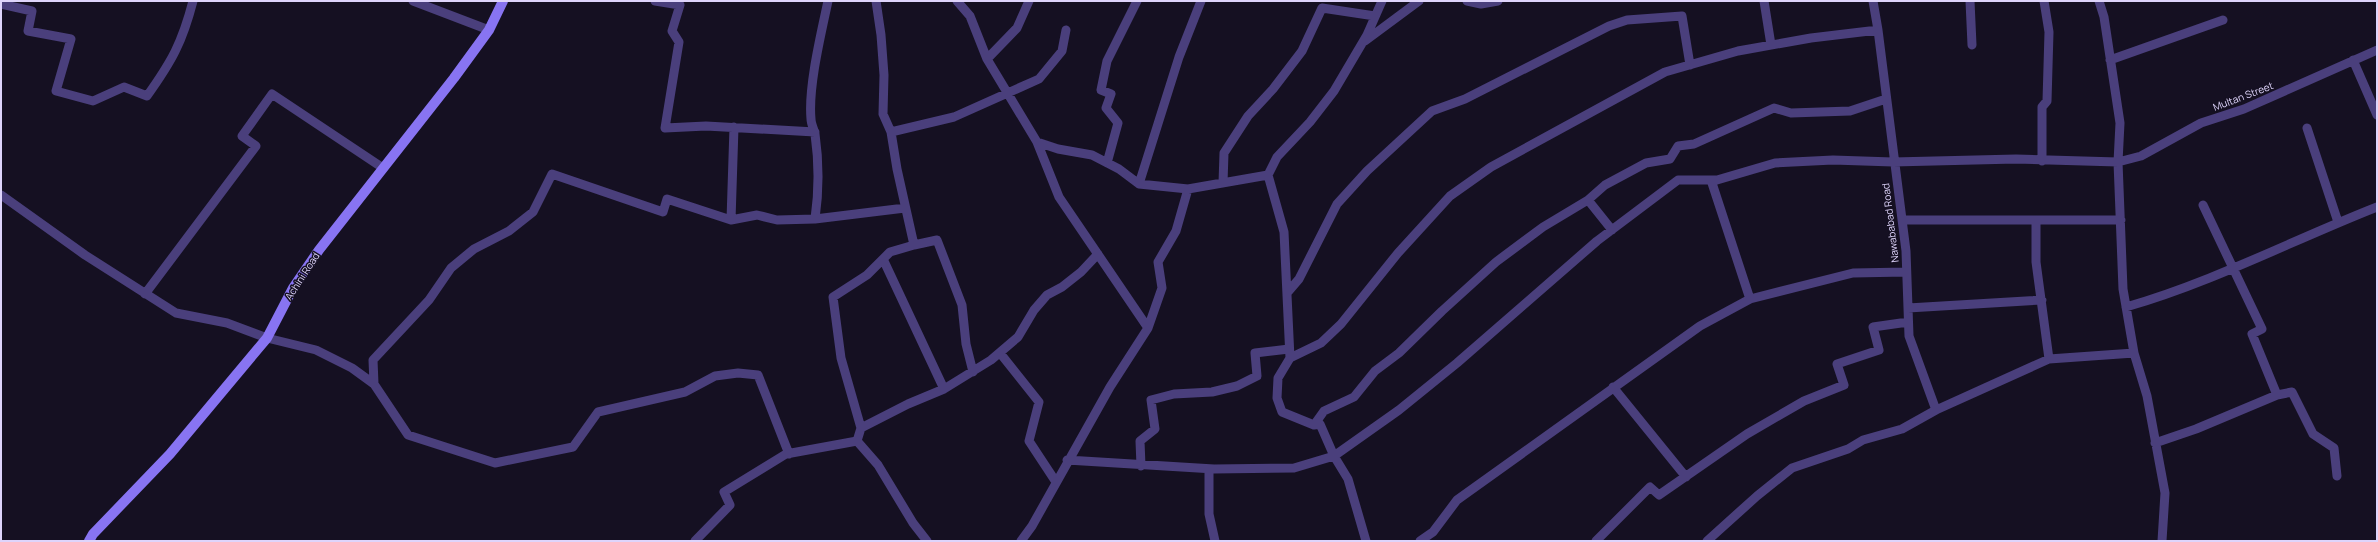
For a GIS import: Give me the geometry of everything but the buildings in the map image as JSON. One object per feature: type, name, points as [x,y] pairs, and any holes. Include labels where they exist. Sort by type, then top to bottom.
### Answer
[{"type":"main road","name":"Achini Road","points":[[90,541],[93,534],[170,454],[267,338],[293,288],[319,250],[417,128],[489,30],[502,1]]},
{"type":"street","points":[[1,4],[32,11],[28,31],[71,39],[56,91],[93,101],[124,87],[147,96],[171,63],[185,34],[194,1]]},
{"type":"street","points":[[413,1],[489,30]]},
{"type":"street","points":[[655,1],[680,5],[672,31],[679,42],[665,128],[706,126],[815,132]]},
{"type":"street","points":[[815,219],[818,197],[815,132],[811,120],[814,77],[828,1]]},
{"type":"street","points":[[876,1],[882,48],[883,114],[891,132],[905,208],[914,245]]},
{"type":"street","points":[[957,1],[970,16],[987,59],[1007,95],[1037,142],[1059,197],[1148,328]]},
{"type":"street","points":[[987,59],[1017,28],[1029,1]]},
{"type":"street","points":[[1107,163],[1118,123],[1106,108],[1111,94],[1101,90],[1107,61],[1137,1]]},
{"type":"street","points":[[1139,184],[1179,57],[1201,1]]},
{"type":"street","points":[[1366,541],[1348,479],[1334,456],[1320,424],[1314,425],[1282,412],[1277,398],[1278,378],[1290,353],[1284,232],[1268,175],[1277,157],[1310,122],[1334,91],[1362,43],[1382,1]]},
{"type":"street","points":[[1362,43],[1419,1]]},
{"type":"street","points":[[1467,1],[1481,4],[1498,1]]},
{"type":"street","points":[[1764,1],[1771,45]]},
{"type":"street","name":"Nawababad Road","points":[[1874,1],[1893,162],[1906,251],[1909,336],[1936,410]]},
{"type":"street","points":[[1970,1],[1972,45]]},
{"type":"street","points":[[2042,161],[2042,107],[2047,101],[2049,32],[2044,1]]},
{"type":"street","points":[[2099,1],[2104,17],[2120,123],[2118,162],[2123,289],[2134,353],[2147,396],[2165,493],[2162,541]]},
{"type":"street","points":[[1224,184],[1224,153],[1248,116],[1273,89],[1302,51],[1322,8],[1375,16]]},
{"type":"street","points":[[1287,293],[1299,279],[1336,204],[1368,170],[1432,111],[1465,99],[1545,57],[1627,20],[1682,16],[1690,65]]},
{"type":"street","points":[[2110,60],[2223,20]]},
{"type":"street","points":[[891,132],[954,117],[1007,95],[1039,79],[1062,51],[1066,30]]},
{"type":"street","points":[[1141,466],[1140,441],[1155,429],[1150,400],[1174,394],[1212,392],[1237,386],[1257,376],[1255,354],[1290,353],[1321,343],[1341,324],[1398,253],[1450,196],[1491,167],[1665,72],[1738,51],[1878,30]]},
{"type":"street","name":"Multan Street","points":[[1067,460],[1141,466],[1209,469],[1294,468],[1334,456],[1399,410],[1457,363],[1612,230],[1678,180],[1711,180],[1775,163],[1833,160],[1893,162],[2016,159],[2042,161],[2118,162],[2141,156],[2201,123],[2244,109],[2377,50]]},
{"type":"street","points":[[2353,60],[2377,115]]},
{"type":"street","points":[[145,294],[256,146],[242,136],[272,94],[384,168]]},
{"type":"street","points":[[1314,425],[1324,411],[1354,397],[1376,371],[1399,354],[1442,311],[1496,262],[1543,227],[1588,200],[1605,185],[1646,163],[1670,159],[1678,146],[1694,144],[1774,108],[1791,113],[1850,111],[1886,99]]},
{"type":"street","points":[[731,220],[734,128]]},
{"type":"street","points":[[2307,128],[2338,222]]},
{"type":"street","points":[[1037,142],[1058,149],[1092,155],[1139,184],[1188,189],[1224,184],[1268,175]]},
{"type":"street","points":[[374,384],[373,360],[429,300],[451,268],[474,249],[509,231],[533,212],[552,174],[663,212],[667,199],[731,220],[757,215],[777,220],[815,219],[905,208]]},
{"type":"street","points":[[1711,180],[1750,299]]},
{"type":"street","points":[[1021,541],[1032,526],[1067,460],[1110,387],[1148,328],[1162,288],[1158,262],[1176,231],[1188,189]]},
{"type":"street","points":[[1,195],[85,255],[176,313],[227,324],[267,338],[316,350],[352,368],[374,384],[408,435],[495,463],[573,447],[598,412],[685,392],[715,376],[738,373],[758,374],[789,454]]},
{"type":"street","points":[[1588,200],[1612,230]]},
{"type":"street","points":[[2203,205],[2262,329],[2252,334],[2277,395]]},
{"type":"street","points":[[2126,307],[2173,293],[2233,270],[2338,222],[2377,207]]},
{"type":"street","points":[[1902,220],[2121,220]]},
{"type":"street","points":[[2036,220],[2036,262],[2049,359]]},
{"type":"street","points":[[857,441],[861,428],[841,358],[833,297],[867,275],[890,252],[937,240],[962,305],[966,344],[973,372]]},
{"type":"street","points":[[861,428],[908,404],[944,389],[973,372],[1000,353],[1018,337],[1034,310],[1047,295],[1075,277],[1098,254]]},
{"type":"street","points":[[883,259],[944,389]]},
{"type":"street","points":[[1420,541],[1433,532],[1457,500],[1700,326],[1750,299],[1853,273],[1906,272]]},
{"type":"street","points":[[1908,308],[2042,300]]},
{"type":"street","points":[[1596,541],[1650,488],[1659,495],[1747,434],[1804,401],[1844,385],[1836,364],[1879,350],[1873,327],[1908,322]]},
{"type":"street","points":[[1000,353],[1039,402],[1030,441],[1056,482]]},
{"type":"street","points":[[1707,541],[1757,496],[1792,468],[1848,450],[1863,440],[1902,429],[1936,410],[2049,359],[2134,353]]},
{"type":"street","points":[[1613,387],[1686,477]]},
{"type":"street","points":[[2155,443],[2196,429],[2277,395],[2292,392],[2313,434],[2334,448],[2337,476]]},
{"type":"street","points":[[695,541],[730,505],[724,492],[789,454],[857,441]]},
{"type":"street","points":[[857,441],[878,465],[913,523],[927,541]]},
{"type":"street","points":[[1209,469],[1209,514],[1215,541]]}]
